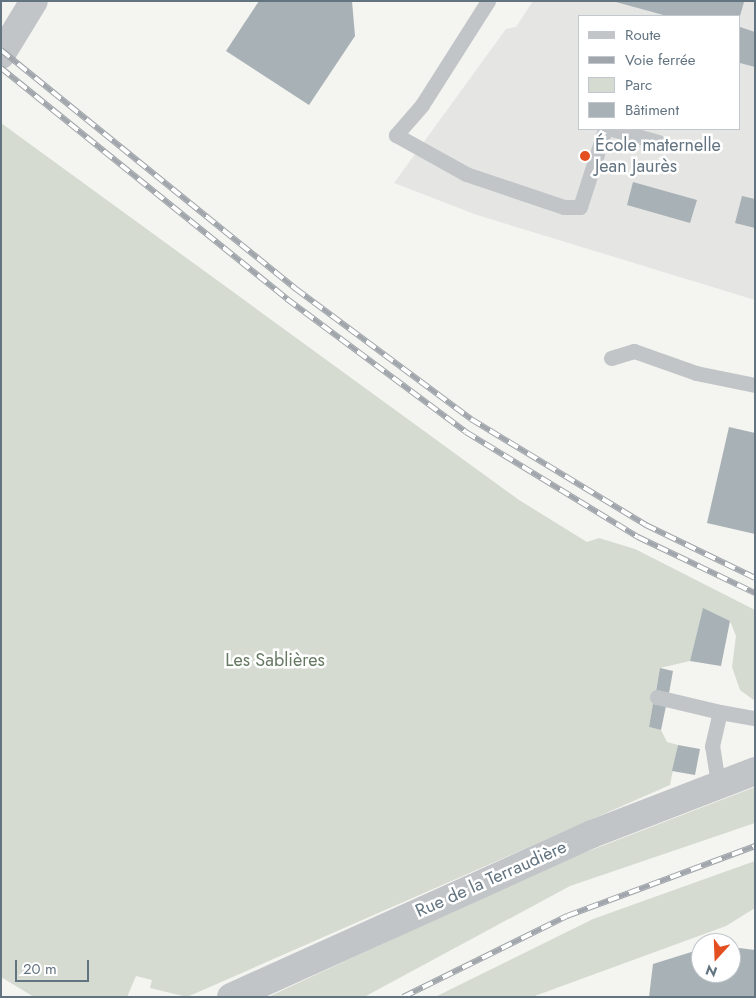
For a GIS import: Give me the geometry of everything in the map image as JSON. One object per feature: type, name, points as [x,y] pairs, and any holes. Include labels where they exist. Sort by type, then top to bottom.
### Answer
[{"type":"street","points":[[1,55],[34,1]]},
{"type":"street","name":"Rue de la Terraudière","points":[[230,997],[592,834],[718,783],[755,771]]},
{"type":"lane","points":[[488,1],[422,105],[396,136],[466,174],[564,207],[580,207],[605,130]]},
{"type":"lane","points":[[616,130],[658,142]]},
{"type":"lane","points":[[611,358],[634,351],[696,373],[755,385]]},
{"type":"lane","points":[[657,697],[755,718]]},
{"type":"lane","points":[[718,783],[712,746],[720,712]]},
{"type":"shaded area","name":"École maternelle Jean Jaurès","points":[[533,1],[755,1],[755,300],[477,215],[394,183],[506,29],[516,27]]},
{"type":"green space","name":"Les Sablières","points":[[1,123],[519,500],[587,542],[599,538],[635,549],[755,610],[755,701],[740,690],[732,667],[736,636],[730,621],[703,609],[690,661],[660,668],[649,727],[661,730],[667,742],[678,745],[670,785],[187,997],[150,988],[152,980],[136,976],[127,997],[34,997],[1,977]]},
{"type":"green space","points":[[755,787],[755,823],[570,886],[364,997],[268,997],[550,866]]},
{"type":"green space","points":[[755,861],[755,908],[726,926],[707,933],[691,933],[691,939],[532,997],[435,997],[593,919]]},
{"type":"building","points":[[259,1],[352,1],[355,36],[309,105],[226,51]]},
{"type":"building","points":[[616,2],[744,2],[740,15],[663,15]]},
{"type":"building","points":[[741,27],[755,32],[755,67],[741,63]]},
{"type":"building","points":[[633,182],[697,200],[690,223],[627,205]]},
{"type":"building","points":[[742,196],[755,199],[755,228],[735,223]]},
{"type":"building","points":[[729,427],[755,433],[755,534],[707,523]]},
{"type":"building","points":[[703,608],[730,621],[721,666],[690,661]]},
{"type":"building","points":[[660,668],[673,671],[669,693],[656,691]]},
{"type":"building","points":[[653,704],[666,706],[661,730],[649,727]]},
{"type":"building","points":[[678,745],[700,749],[695,775],[672,771]]},
{"type":"building","points":[[741,948],[755,950],[755,997],[649,997],[653,964],[691,952],[691,983],[741,983]]},
{"type":"railway","points":[[1,50],[296,289],[471,419],[646,525],[755,578]]},
{"type":"railway","points":[[1,68],[287,299],[466,432],[638,537],[755,593]]},
{"type":"railway","points":[[403,997],[567,916],[755,846]]},
{"type":"place","name":"École maternelle Jean Jaurès","points":[[585,156]]}]
